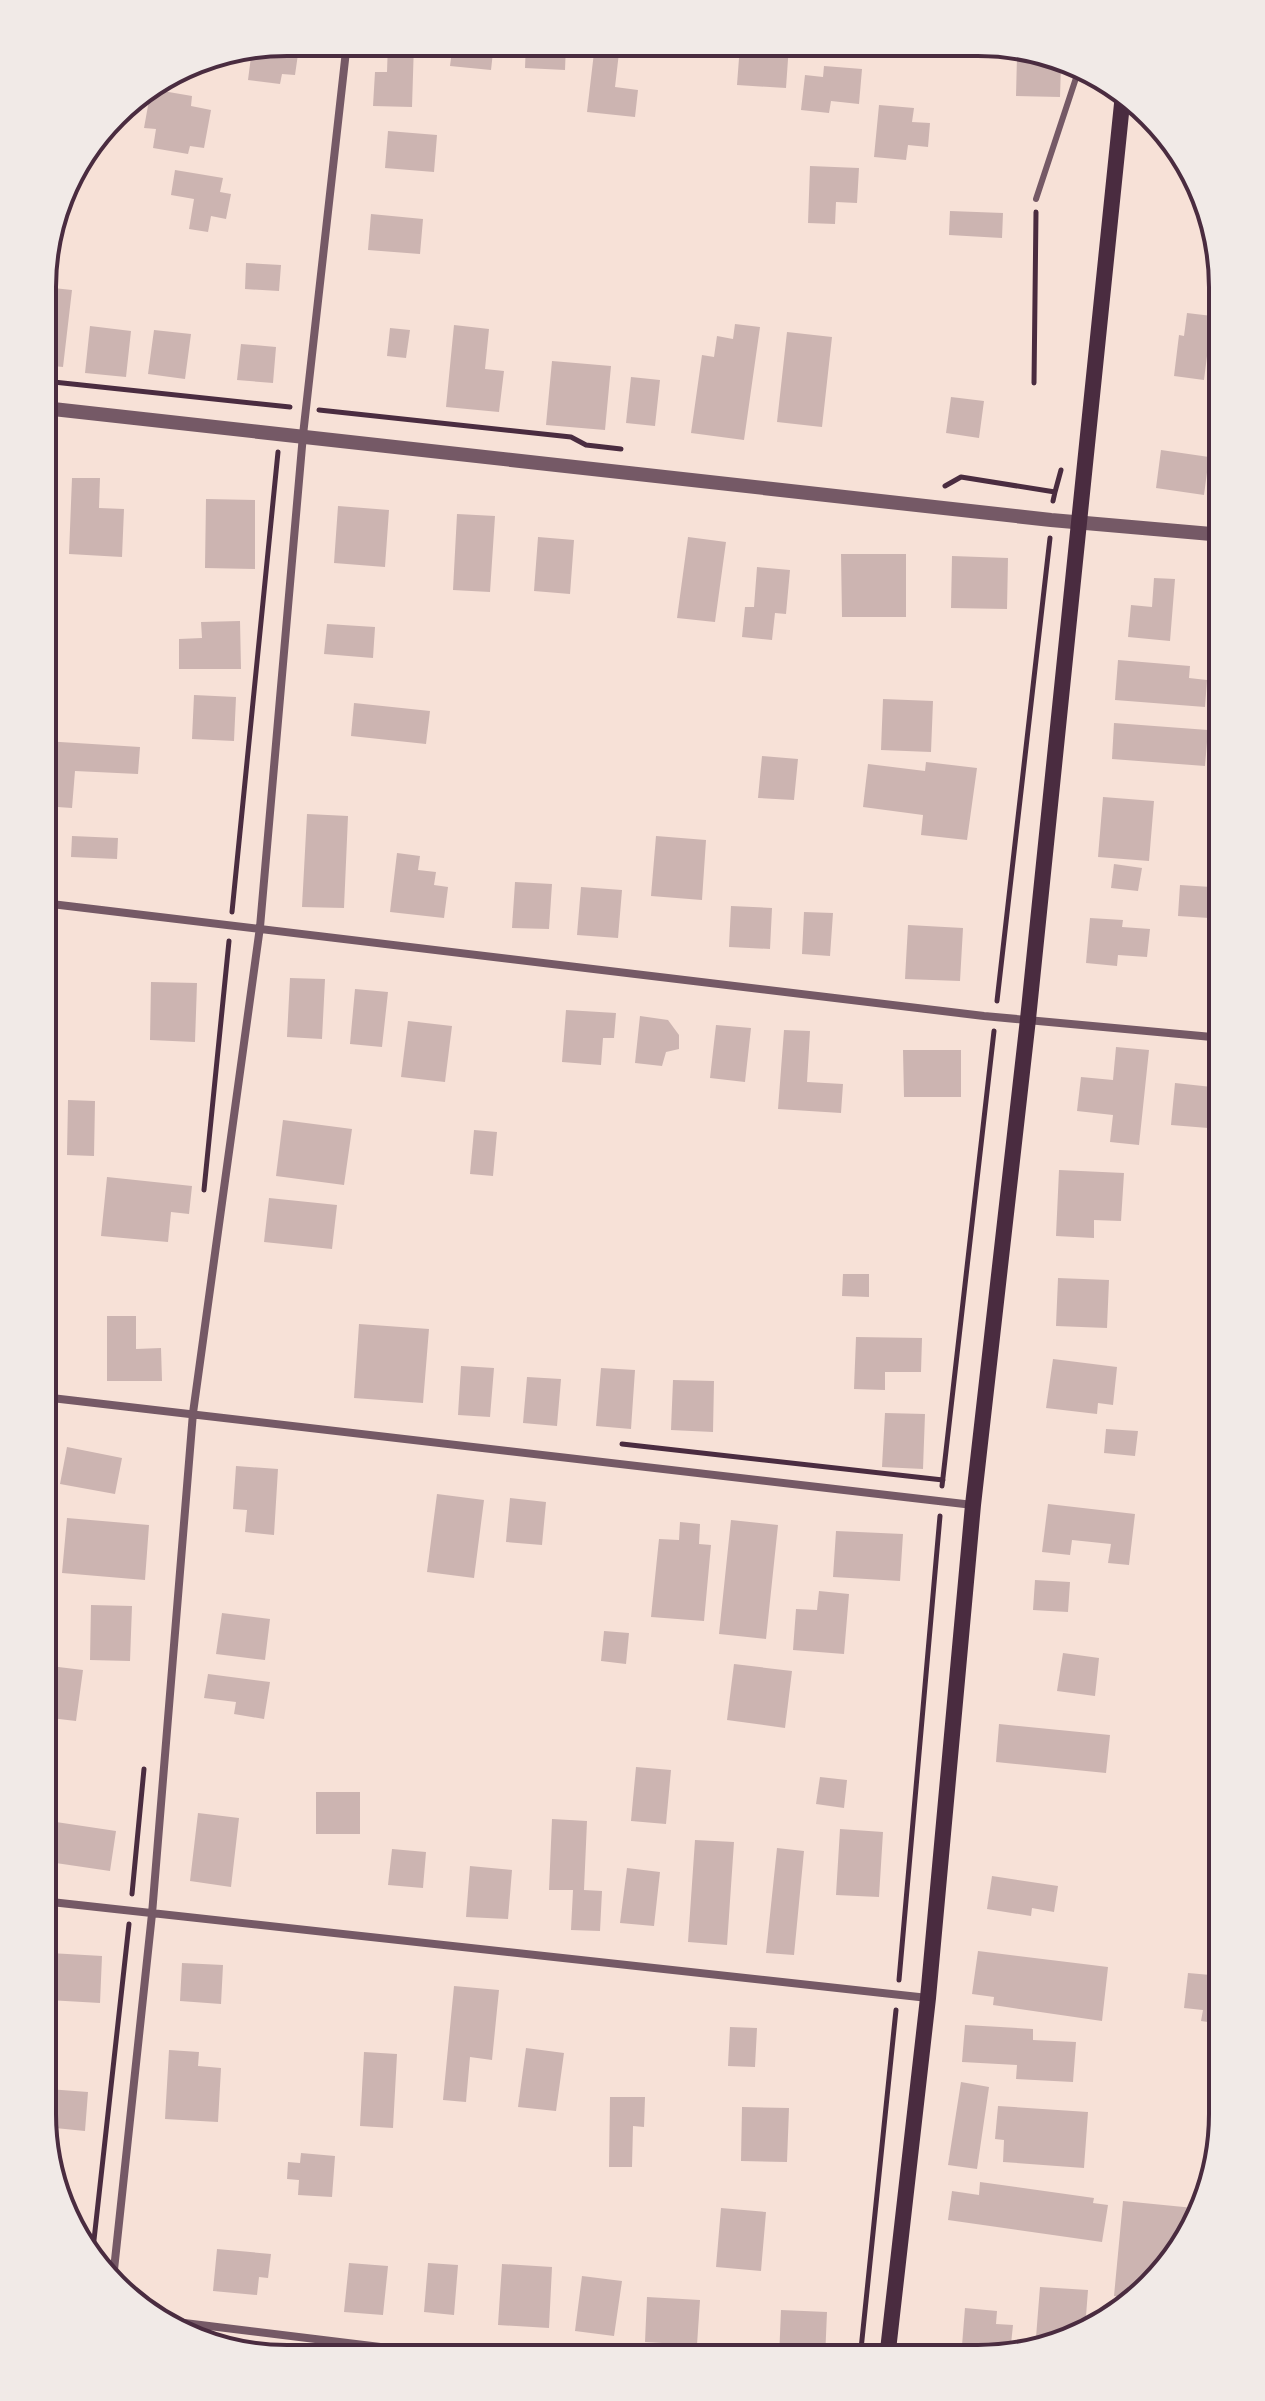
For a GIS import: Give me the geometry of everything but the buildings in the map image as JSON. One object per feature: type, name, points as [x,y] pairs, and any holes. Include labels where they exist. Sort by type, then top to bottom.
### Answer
[{"type":"main road","points":[[889,2345],[928,1998],[973,1505],[1028,1019],[1122,107]]},
{"type":"street","points":[[114,2267],[152,1914],[193,1413],[260,927],[303,435],[345,56]]},
{"type":"street","points":[[56,409],[1050,520],[1209,534]]},
{"type":"street","points":[[56,904],[1028,1019],[1209,1037]]},
{"type":"street","points":[[56,1398],[973,1505]]},
{"type":"street","points":[[56,1903],[928,1998]]},
{"type":"street","points":[[191,2324],[364,2345]]},
{"type":"lane","points":[[1036,199],[1076,78]]},
{"type":"path","points":[[1034,383],[1036,199]]},
{"type":"path","points":[[56,382],[571,437],[586,445],[634,451]]},
{"type":"path","points":[[932,485],[948,487],[961,477],[1055,492],[999,986]]},
{"type":"path","points":[[861,2345],[898,1995],[941,1502],[994,1047]]},
{"type":"path","points":[[94,2235],[94,2240]]}]
